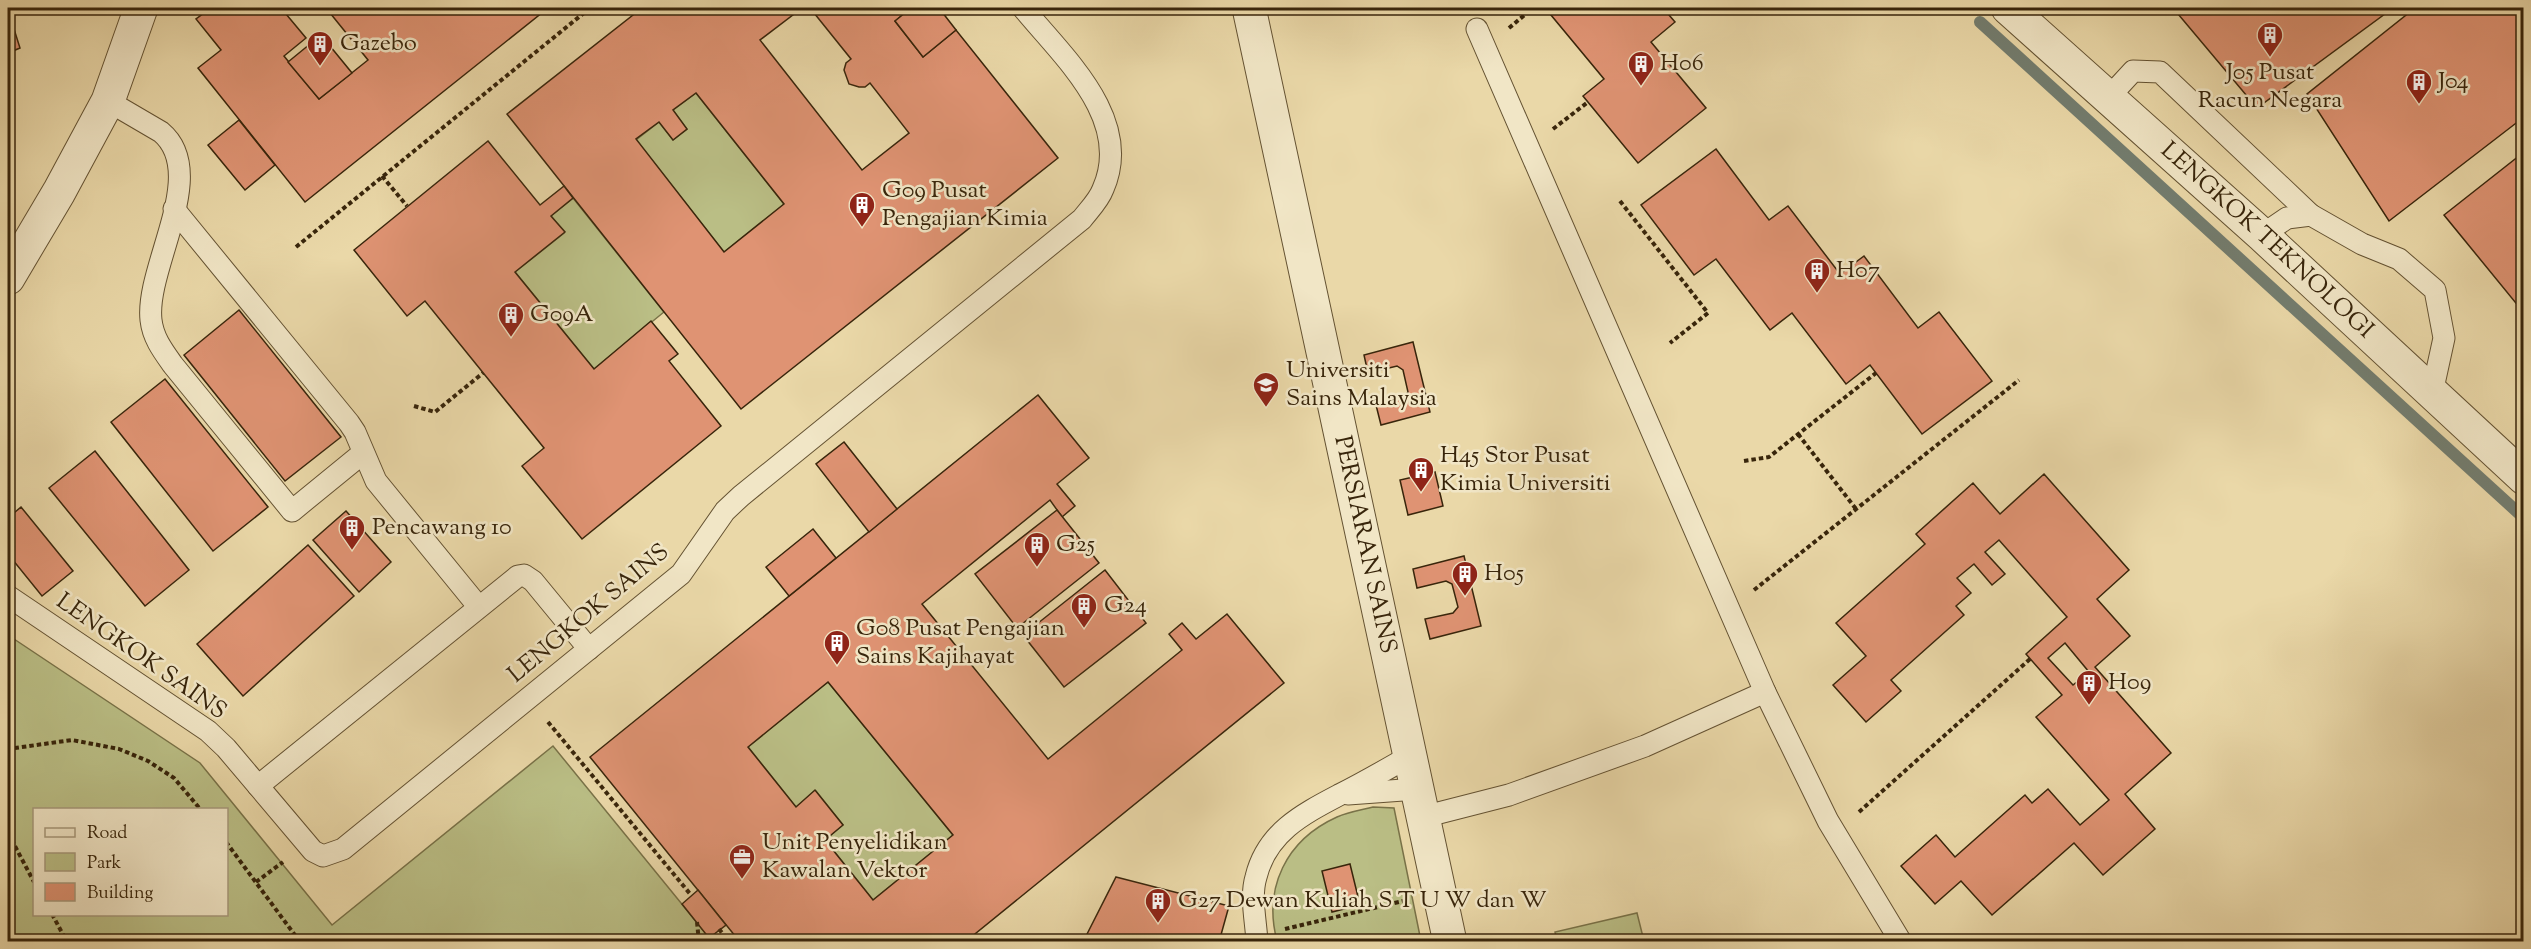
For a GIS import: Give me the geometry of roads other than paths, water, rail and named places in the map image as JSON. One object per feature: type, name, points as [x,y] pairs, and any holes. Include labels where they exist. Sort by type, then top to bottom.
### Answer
[{"type":"street","points":[[8,278],[59,192],[108,101],[141,8]]},
{"type":"street","name":"PERSIARAN SAINS","points":[[1249,8],[1450,942]]},
{"type":"street","name":"LENGKOK TEKNOLOGI","points":[[2008,8],[2262,235],[2523,478]]},
{"type":"lane","name":"LENGKOK SAINS","points":[[8,596],[208,731],[226,748],[305,845],[323,856],[333,854],[681,574],[725,511],[741,496],[1082,219],[1103,190],[1112,160],[1110,133],[1100,107],[1080,78],[1023,8]]},
{"type":"lane","points":[[1477,29],[1766,693],[1836,833],[1901,942]]},
{"type":"lane","points":[[2109,97],[2133,71],[2160,72],[2311,215],[2362,244],[2399,259],[2435,290],[2444,338],[2432,393]]},
{"type":"lane","points":[[108,101],[151,125],[169,139],[174,147],[180,168],[174,209],[152,299],[151,320],[157,343],[172,365],[292,511],[363,453]]},
{"type":"lane","points":[[174,209],[349,423],[376,481],[478,606]]},
{"type":"lane","points":[[2262,235],[2287,219],[2311,215]]},
{"type":"lane","points":[[258,786],[511,579],[524,575],[534,581],[589,649]]},
{"type":"lane","points":[[1341,794],[1420,803],[1509,795],[1645,746],[1766,693]]},
{"type":"lane","points":[[1257,942],[1254,905],[1255,879],[1266,850],[1285,827],[1312,808],[1410,756]]},
{"type":"waterway","points":[[1980,22],[2524,518]]},
{"type":"place","name":"J05 Pusat Racun Negara","points":[[2270,58]]},
{"type":"place","name":"Gazebo","points":[[320,67]]},
{"type":"place","name":"H06","points":[[1641,87]]},
{"type":"place","name":"J04","points":[[2419,105]]},
{"type":"place","name":"G09 Pusat Pengajian Kimia","points":[[862,228]]},
{"type":"place","name":"H07","points":[[1817,294]]},
{"type":"place","name":"G09A","points":[[511,338]]},
{"type":"place","name":"Universiti Sains Malaysia","points":[[1266,408]]},
{"type":"place","name":"H45 Stor Pusat Kimia Universiti","points":[[1421,493]]},
{"type":"place","name":"Pencawang 10","points":[[352,551]]},
{"type":"place","name":"G25","points":[[1037,568]]},
{"type":"place","name":"H05","points":[[1465,597]]},
{"type":"place","name":"G24","points":[[1084,629]]},
{"type":"place","name":"G08 Pusat Pengajian Sains Kajihayat","points":[[837,666]]},
{"type":"place","name":"H09","points":[[2089,706]]},
{"type":"place","name":"Unit Penyelidikan Kawalan Vektor","points":[[742,880]]},
{"type":"place","name":"G27 Dewan Kuliah S T U W dan W","points":[[1158,924]]}]
